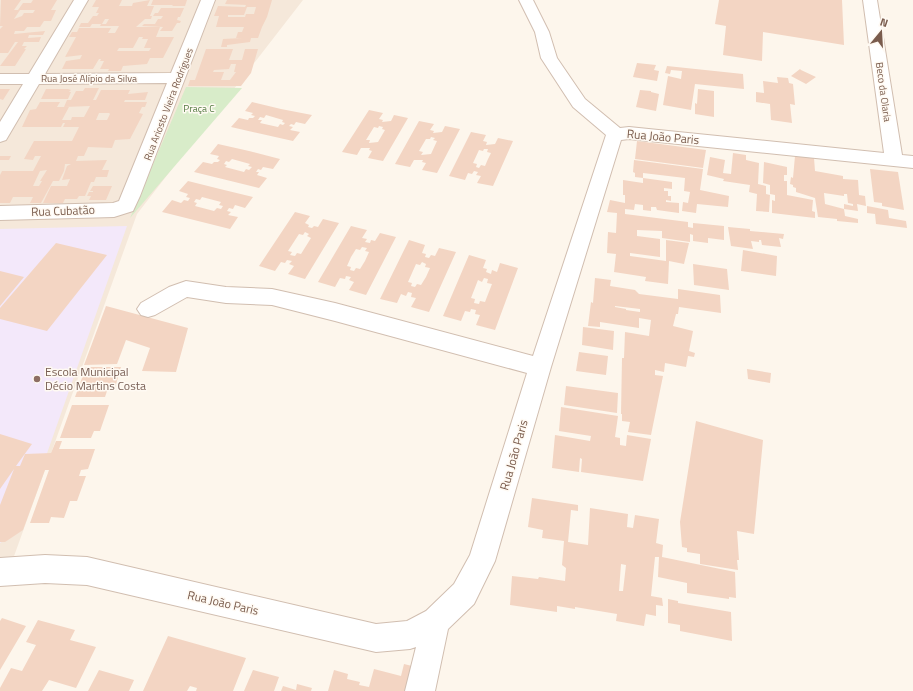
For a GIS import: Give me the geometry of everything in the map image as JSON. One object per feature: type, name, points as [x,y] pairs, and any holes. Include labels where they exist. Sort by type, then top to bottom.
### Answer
[{"type":"street","points":[[0,136],[81,0]]},
{"type":"street","name":"Rua Ariosto Vieira Rodrigues","points":[[126,206],[132,196],[208,0]]},
{"type":"street","points":[[526,0],[542,32],[549,58],[579,103],[617,134]]},
{"type":"street","name":"Beco da Olaria","points":[[870,0],[903,161]]},
{"type":"street","name":"Rua José Alípio da Silva","points":[[0,79],[178,78]]},
{"type":"street","name":"Rua João Paris","points":[[0,572],[45,569],[87,571],[376,638],[410,635],[436,621],[464,594],[482,562],[540,367],[613,138],[617,134],[637,134],[903,161]]},
{"type":"street","name":"Rua Cubatão","points":[[0,213],[114,210],[126,206]]},
{"type":"street","points":[[148,309],[186,289],[226,295],[272,297],[335,312],[540,367]]},
{"type":"street","points":[[420,691],[436,621]]},
{"type":"shaded area","points":[[0,0],[303,0],[137,214],[4,584],[0,587]]},
{"type":"shaded area","name":"Escola Municipal Décio Martins Costa","points":[[127,226],[20,530],[0,543],[0,229]]},
{"type":"green space","name":"Praça C","points":[[186,87],[242,88],[130,218]]},
{"type":"building","points":[[1,0],[21,0],[14,10],[18,10],[23,3],[31,3],[33,0],[57,0],[51,10],[56,10],[51,21],[44,21],[40,27],[27,27],[24,31],[15,31],[14,34],[45,31],[43,35],[29,35],[28,38],[41,37],[39,42],[24,42],[22,46],[27,46],[24,49],[26,49],[15,66],[0,66],[18,42],[15,42],[8,53],[0,53],[0,29],[3,26],[0,26]],"holes":[[[20,10],[35,10],[33,13],[24,13],[22,16],[14,19]]]},
{"type":"building","points":[[96,0],[122,0],[119,6],[132,6],[133,3],[150,0],[147,6],[154,6],[150,16],[152,16],[151,19],[145,19],[136,27],[160,27],[156,37],[174,37],[163,58],[150,58],[147,64],[123,66],[121,71],[108,71],[109,69],[100,69],[104,61],[100,61],[101,59],[99,59],[93,69],[62,69],[66,61],[80,59],[82,55],[65,57],[76,37],[69,37],[72,32],[77,32],[79,28],[111,28],[108,33],[115,33],[119,26],[100,26],[101,24],[92,24],[90,27],[79,27],[81,23],[88,23],[93,16],[97,16],[99,13],[96,13],[99,7],[92,7]],"holes":[[[105,19],[109,19],[106,24],[102,24]],[[139,37],[143,37],[142,39],[148,39],[144,48],[151,48],[149,51],[117,51],[119,48],[133,48]]]},
{"type":"building","points":[[153,0],[187,0],[185,6],[172,6],[173,5],[151,5]]},
{"type":"building","points":[[227,0],[272,0],[258,38],[251,38],[250,42],[221,47],[223,39],[242,38],[236,38],[238,32],[242,32],[244,27],[216,27],[219,16],[214,16],[218,6],[245,7],[246,5],[225,4]],"holes":[[[247,7],[256,7],[254,14],[246,14],[245,17],[228,17],[228,15],[244,15]]]},
{"type":"building","points":[[719,0],[842,0],[844,45],[763,32],[762,61],[723,55],[726,26],[715,24]]},
{"type":"building","points":[[161,8],[184,8],[177,20],[181,21],[180,23],[177,23],[172,31],[160,31],[163,27],[142,26],[144,24],[155,24],[158,19],[161,19],[163,16],[153,16],[155,13],[158,13]]},
{"type":"building","points":[[206,49],[233,49],[229,60],[242,60],[245,49],[258,49],[251,73],[241,86],[188,86],[190,80],[195,80]],"holes":[[[231,64],[236,64],[234,72],[236,72],[230,80],[221,80],[224,72],[213,72],[214,70],[229,69]]]},
{"type":"building","points":[[637,63],[656,65],[654,70],[659,71],[657,81],[633,77]]},
{"type":"building","points":[[667,66],[743,74],[744,89],[695,84],[691,110],[663,105],[668,76],[681,79],[682,71],[671,70],[670,74],[665,73]]},
{"type":"building","points":[[800,69],[816,77],[806,84],[791,76]]},
{"type":"building","points":[[777,77],[788,78],[789,83],[793,84],[795,105],[790,104],[792,123],[771,120],[770,104],[756,102],[756,92],[764,93],[763,81],[778,83]]},
{"type":"building","points":[[85,88],[99,88],[93,100],[96,100],[101,90],[130,90],[128,94],[148,92],[145,100],[125,100],[124,102],[147,102],[145,107],[142,107],[139,113],[143,114],[130,139],[115,140],[112,148],[88,147],[84,156],[78,156],[76,161],[107,160],[102,170],[109,170],[107,177],[96,177],[94,182],[91,182],[85,196],[79,196],[77,199],[65,199],[63,203],[43,203],[51,186],[67,186],[70,179],[62,180],[67,166],[71,164],[65,164],[64,171],[59,181],[53,181],[41,203],[30,203],[33,197],[13,197],[10,203],[0,203],[0,175],[2,171],[33,171],[41,156],[35,156],[33,160],[24,159],[34,141],[72,141],[79,127],[63,127],[65,123],[63,123],[61,127],[22,127],[30,110],[36,109],[40,102],[60,102],[57,107],[64,107],[67,100],[71,100],[76,91],[83,91]],"holes":[[[90,106],[84,117],[72,117],[71,120],[62,120],[69,107],[64,107]],[[99,113],[109,113],[110,114],[107,120],[96,120]],[[47,170],[40,181],[42,181],[39,186],[33,186],[40,171]]]},
{"type":"building","points":[[0,89],[10,89],[3,100],[0,99]]},
{"type":"building","points":[[46,89],[68,89],[71,90],[69,92],[71,92],[68,99],[41,99]]},
{"type":"building","points":[[698,89],[714,91],[714,117],[695,114],[695,103],[697,104]]},
{"type":"building","points":[[640,90],[651,91],[659,94],[656,111],[636,107]]},
{"type":"building","points":[[252,102],[312,115],[305,124],[296,122],[294,125],[291,124],[289,126],[293,127],[290,130],[300,132],[293,141],[231,127],[239,118],[248,120],[249,118],[253,118],[255,116],[251,115],[253,113],[245,111]],"holes":[[[266,115],[283,120],[282,122],[285,123],[283,125],[280,124],[278,127],[260,123],[262,120],[258,120],[260,117],[264,118]]]},
{"type":"building","points":[[369,110],[383,113],[379,119],[383,120],[382,122],[391,121],[394,115],[408,118],[383,161],[368,158],[372,151],[369,150],[370,148],[361,148],[357,155],[342,152]],"holes":[[[374,127],[383,127],[382,129],[385,130],[378,142],[369,143],[370,140],[366,140]]]},
{"type":"building","points":[[419,121],[434,124],[430,130],[434,131],[433,133],[442,132],[445,126],[460,129],[437,173],[422,170],[426,163],[422,162],[423,160],[414,160],[410,167],[395,164]],"holes":[[[431,137],[435,138],[433,140],[437,141],[431,154],[421,155],[423,152],[419,151],[426,139],[430,139]]]},
{"type":"building","points":[[471,132],[486,135],[483,141],[487,142],[486,145],[495,144],[498,138],[513,141],[493,186],[477,183],[481,176],[476,175],[478,172],[474,171],[472,174],[468,173],[465,180],[449,176]],"holes":[[[484,149],[488,149],[487,152],[491,153],[485,166],[481,165],[479,168],[476,167],[477,164],[473,163],[479,150],[483,151]]]},
{"type":"building","points":[[637,141],[706,150],[703,168],[635,159]]},
{"type":"building","points":[[218,144],[280,159],[273,169],[263,167],[261,170],[258,169],[256,172],[259,172],[257,175],[267,178],[259,188],[194,172],[203,162],[212,164],[220,160],[217,159],[219,156],[210,154]],"holes":[[[232,159],[250,164],[248,166],[252,167],[249,170],[246,169],[244,172],[225,167],[227,165],[224,164],[226,161],[229,162]]]},
{"type":"building","points":[[733,153],[746,155],[746,160],[759,163],[758,184],[766,186],[766,194],[770,195],[769,212],[756,211],[757,194],[749,192],[750,185],[723,181],[724,179],[707,175],[710,157],[725,160],[723,173],[731,174]]},
{"type":"building","points":[[0,156],[11,156],[9,160],[0,160]]},
{"type":"building","points":[[795,156],[814,158],[815,171],[843,176],[843,179],[858,180],[859,195],[865,196],[866,206],[857,204],[858,211],[844,209],[845,216],[858,219],[858,223],[818,217],[815,198],[796,192],[796,188],[790,184],[791,177],[793,178]],"holes":[[[824,193],[844,196],[844,194],[847,194],[848,203],[853,204],[853,206],[844,204],[844,209],[825,204]]]},
{"type":"building","points":[[634,160],[703,169],[700,190],[729,196],[728,207],[697,204],[696,213],[682,211],[683,202],[688,203],[690,192],[684,191],[685,178],[643,173],[643,178],[635,177],[635,173],[633,172]]},
{"type":"building","points":[[764,162],[787,167],[787,175],[784,175],[784,181],[787,181],[787,195],[813,200],[812,211],[815,212],[815,218],[772,213],[772,200],[775,201],[775,195],[770,194],[770,185],[763,183]]},
{"type":"building","points":[[870,169],[898,172],[904,210],[882,206],[882,203],[874,202]]},
{"type":"building","points":[[643,178],[672,182],[672,189],[664,188],[664,191],[668,191],[668,196],[671,196],[671,201],[666,200],[666,202],[679,203],[679,213],[657,210],[656,207],[651,207],[651,211],[643,210],[643,205],[635,204],[634,210],[625,209],[625,214],[688,222],[688,227],[693,228],[693,223],[724,226],[724,240],[708,238],[708,243],[693,241],[693,235],[690,234],[690,242],[662,238],[662,231],[637,230],[637,236],[660,239],[660,257],[630,253],[630,256],[666,261],[666,240],[689,243],[684,264],[669,261],[668,284],[645,281],[646,277],[614,272],[616,254],[607,253],[608,232],[616,233],[617,213],[607,212],[610,200],[625,203],[625,195],[623,195],[623,180],[643,183]]},
{"type":"building","points":[[188,181],[253,197],[245,208],[235,205],[233,209],[229,208],[227,211],[231,212],[228,215],[238,217],[230,229],[162,212],[172,200],[181,203],[184,200],[188,201],[190,198],[186,197],[188,194],[179,191]],"holes":[[[202,197],[221,202],[219,205],[223,206],[221,209],[217,208],[214,211],[195,206],[197,203],[194,202],[196,199],[200,200]]]},
{"type":"building","points":[[93,186],[112,186],[106,200],[89,200],[91,196],[87,196],[89,192],[93,192],[90,191]]},
{"type":"building","points":[[867,206],[888,210],[889,218],[906,221],[907,228],[876,224],[875,214],[867,213]]},
{"type":"building","points":[[295,212],[310,216],[305,223],[309,225],[308,227],[312,228],[314,226],[318,227],[323,219],[339,223],[305,279],[288,274],[294,266],[289,264],[292,261],[287,260],[285,263],[281,262],[275,271],[259,266]],"holes":[[[305,232],[309,234],[307,236],[311,238],[301,254],[297,253],[295,256],[290,255],[292,252],[288,251],[299,234],[303,235]]]},
{"type":"building","points":[[351,226],[367,230],[362,238],[367,239],[365,242],[370,243],[371,240],[375,241],[380,233],[396,237],[366,295],[349,290],[354,282],[349,280],[351,277],[346,276],[345,279],[340,278],[335,287],[318,282]],"holes":[[[362,247],[367,248],[365,251],[369,252],[360,269],[356,268],[354,271],[350,270],[351,267],[347,266],[356,249],[360,250]]]},
{"type":"building","points":[[728,227],[750,229],[750,231],[784,234],[783,239],[779,238],[781,247],[762,245],[761,240],[759,240],[759,242],[751,241],[753,249],[731,246]]},
{"type":"building","points":[[409,240],[425,245],[422,253],[426,254],[425,257],[429,258],[431,255],[435,256],[439,248],[456,252],[429,312],[411,307],[416,298],[411,297],[412,293],[408,292],[406,296],[401,294],[397,303],[380,299]],"holes":[[[422,262],[426,264],[425,267],[430,268],[421,285],[417,284],[415,287],[411,286],[412,283],[408,282],[416,264],[420,265]]]},
{"type":"building","points":[[56,243],[107,255],[47,331],[0,319],[0,308]]},
{"type":"building","points":[[743,250],[777,256],[776,276],[741,271]]},
{"type":"building","points":[[469,255],[486,260],[483,268],[487,269],[486,272],[491,274],[492,270],[497,272],[500,263],[518,268],[495,330],[476,325],[480,315],[475,314],[476,310],[471,309],[470,312],[465,311],[461,321],[443,316]],"holes":[[[484,278],[488,279],[487,283],[492,284],[485,302],[480,301],[479,304],[474,303],[475,299],[471,298],[478,280],[482,282]]]},
{"type":"building","points":[[693,264],[727,269],[729,290],[694,285]]},
{"type":"building","points":[[0,271],[24,277],[0,306]]},
{"type":"building","points":[[595,278],[611,280],[610,286],[635,290],[639,294],[678,299],[678,289],[720,295],[721,313],[679,307],[673,326],[693,331],[689,351],[695,353],[694,357],[688,356],[686,367],[665,363],[664,372],[655,370],[655,375],[663,376],[651,435],[628,432],[630,422],[622,421],[621,414],[622,358],[624,358],[625,332],[649,336],[651,320],[639,318],[639,328],[600,322],[600,327],[588,326],[591,302],[593,303]],"holes":[[[615,306],[640,309],[640,312],[626,310]]]},
{"type":"building","points":[[106,306],[188,328],[176,372],[142,371],[150,348],[126,340],[117,364],[84,365]]},
{"type":"building","points":[[583,327],[614,331],[613,350],[582,345]]},
{"type":"building","points":[[579,352],[608,356],[606,375],[576,371]]},
{"type":"building","points":[[86,367],[121,367],[114,391],[107,391],[105,397],[75,397]]},
{"type":"building","points":[[747,369],[771,373],[770,383],[748,379]]},
{"type":"building","points":[[566,386],[618,393],[617,413],[564,405]]},
{"type":"building","points":[[72,405],[109,405],[100,431],[94,431],[91,438],[60,438]]},
{"type":"building","points":[[561,407],[618,416],[615,437],[620,438],[620,445],[626,446],[627,435],[651,439],[643,481],[581,472],[582,459],[580,458],[579,472],[552,468],[555,435],[590,441],[591,436],[559,431]]},
{"type":"building","points":[[696,421],[763,440],[754,534],[737,531],[739,560],[737,560],[738,570],[700,564],[700,554],[687,552],[687,548],[682,547],[680,522]]},
{"type":"building","points":[[0,434],[32,444],[16,466],[20,466],[25,454],[51,453],[56,441],[62,441],[59,449],[95,449],[88,469],[81,470],[79,476],[86,476],[77,501],[70,501],[64,518],[51,517],[49,523],[30,523],[49,470],[45,470],[23,530],[5,542],[0,542],[0,505],[14,469],[0,489]]},
{"type":"building","points":[[532,498],[578,505],[578,511],[571,510],[568,542],[588,545],[590,508],[628,514],[627,527],[633,528],[635,515],[659,519],[656,543],[663,545],[662,557],[735,572],[736,598],[729,597],[729,599],[687,593],[687,583],[658,577],[659,557],[655,557],[651,596],[662,598],[663,606],[656,605],[656,616],[646,614],[644,626],[616,621],[617,614],[575,607],[575,609],[557,606],[557,612],[510,605],[512,576],[538,579],[539,577],[565,581],[566,568],[562,565],[564,541],[542,538],[543,530],[528,527]],"holes":[[[621,564],[626,565],[623,591],[619,591]]]},
{"type":"building","points":[[668,599],[678,601],[678,603],[731,612],[732,641],[680,631],[680,625],[668,623]]},
{"type":"building","points":[[2,618],[26,626],[0,670],[0,621]]},
{"type":"building","points":[[38,620],[75,630],[70,640],[96,647],[76,688],[49,680],[42,691],[0,691],[0,688],[11,668],[22,671],[36,645],[26,642]]},
{"type":"building","points":[[168,636],[246,658],[233,691],[196,691],[197,688],[190,686],[187,691],[143,691]]},
{"type":"building","points":[[404,664],[420,668],[414,691],[328,691],[334,670],[348,674],[347,679],[360,682],[359,685],[369,687],[374,669],[401,676]]},
{"type":"building","points":[[99,670],[134,680],[129,691],[88,691]]},
{"type":"building","points":[[253,670],[279,677],[274,691],[244,691]]},
{"type":"building","points":[[297,684],[312,688],[311,691],[281,691],[283,686],[296,690]]},
{"type":"place","name":"Escola Municipal Décio Martins Costa","points":[[37,379]]}]
